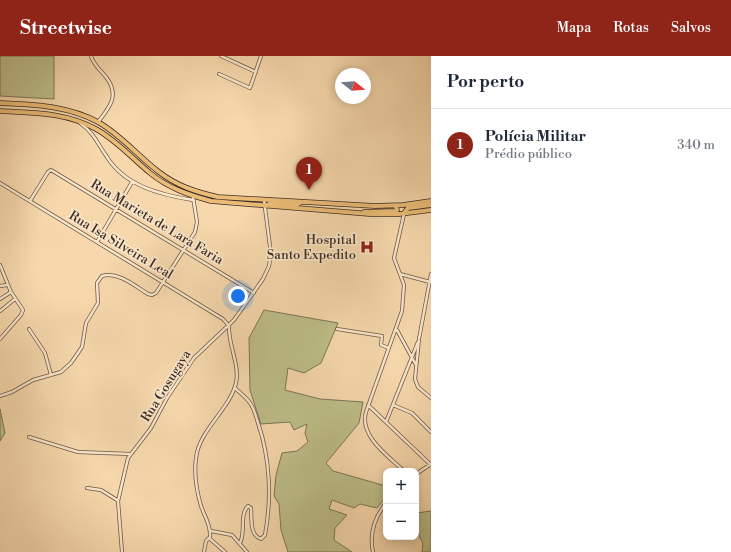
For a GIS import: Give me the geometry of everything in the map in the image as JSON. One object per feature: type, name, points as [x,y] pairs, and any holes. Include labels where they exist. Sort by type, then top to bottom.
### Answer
[{"type":"highway","points":[[0,103],[56,107],[78,113],[98,122],[118,135],[159,172],[181,186],[218,197],[394,206],[431,201]]},
{"type":"highway","points":[[0,111],[46,113],[76,120],[95,128],[112,139],[164,183],[193,198],[265,207],[360,213],[412,213],[431,210]]},
{"type":"highway","points":[[234,204],[260,204],[261,202],[257,199]]},
{"type":"highway","points":[[265,207],[271,204],[298,204],[303,202]]},
{"type":"highway","points":[[404,213],[408,208],[431,205]]},
{"type":"highway","points":[[412,213],[411,209],[431,205]]},
{"type":"highway","points":[[360,213],[365,211],[395,211],[397,209],[394,206]]},
{"type":"highway","points":[[394,206],[404,213]]},
{"type":"street","points":[[92,56],[95,66],[108,80],[113,97],[112,104],[98,122]]},
{"type":"street","points":[[221,56],[256,72]]},
{"type":"street","points":[[219,74],[248,88],[251,87],[261,56]]},
{"type":"street","points":[[0,396],[12,392],[33,380],[66,369],[80,351],[86,323],[98,303],[97,283],[100,278],[110,275],[118,277],[150,295],[156,293],[184,250],[196,228],[193,198],[148,189],[132,182],[110,162],[94,135],[76,120]]},
{"type":"street","name":"Rua Marieta de Lara Faria","points":[[30,201],[49,170],[117,209],[254,293]]},
{"type":"street","name":"Rua Isa Silveira Leal","points":[[0,182],[164,282],[222,319],[229,326]]},
{"type":"street","points":[[97,242],[132,182]]},
{"type":"street","name":"Rua Gosugaya","points":[[122,552],[118,500],[126,463],[148,432],[167,398],[194,358],[229,326],[254,293],[266,272],[271,254],[264,200]]},
{"type":"street","points":[[401,468],[368,435],[364,421],[368,404],[390,348],[401,313],[404,284],[394,258],[404,213]]},
{"type":"street","points":[[0,265],[7,285],[23,312],[0,339]]},
{"type":"street","points":[[400,274],[430,282]]},
{"type":"street","points":[[431,274],[419,339],[416,366],[417,385],[431,398]]},
{"type":"street","points":[[0,286],[7,285]]},
{"type":"street","points":[[0,299],[11,292]]},
{"type":"street","points":[[0,311],[15,299]]},
{"type":"street","points":[[204,552],[206,541],[210,538],[210,531],[199,494],[196,457],[201,442],[234,388],[236,368],[230,341],[229,326]]},
{"type":"street","points":[[29,329],[45,353],[51,375]]},
{"type":"street","points":[[337,329],[382,336],[381,345],[390,348]]},
{"type":"street","points":[[396,329],[416,366]]},
{"type":"street","points":[[386,422],[419,339]]},
{"type":"street","points":[[234,388],[250,403],[254,409],[264,439],[268,461],[269,513],[265,535],[260,538],[254,534],[251,508],[248,506],[243,515],[243,533],[240,543]]},
{"type":"street","points":[[368,404],[430,464],[419,472]]},
{"type":"street","points":[[393,405],[412,413],[431,432]]},
{"type":"street","points":[[29,437],[75,451],[131,454]]},
{"type":"street","points":[[87,488],[101,490],[118,500]]},
{"type":"street","points":[[373,552],[371,536],[373,525],[385,504]]},
{"type":"street","points":[[210,531],[230,533],[247,552]]},
{"type":"street","points":[[210,538],[225,552]]},
{"type":"green space","points":[[0,56],[54,56],[54,99],[0,96]]},
{"type":"green space","points":[[264,310],[338,323],[321,363],[304,373],[288,368],[285,390],[320,399],[363,402],[359,423],[326,463],[333,471],[383,485],[383,501],[377,508],[360,504],[354,508],[332,500],[329,509],[347,515],[335,528],[334,540],[352,552],[288,552],[281,530],[279,504],[274,496],[276,475],[282,453],[297,451],[308,442],[305,433],[307,424],[294,430],[290,422],[261,424],[250,390],[249,338]]},
{"type":"green space","points":[[0,409],[5,433],[0,441]]},
{"type":"green space","points":[[431,511],[431,552],[422,552],[423,544],[419,535],[419,513]]},
{"type":"place","name":"Polícia Militar","points":[[309,190]]},
{"type":"place","name":"Hospital Santo Expedito","points":[[367,247]]}]
